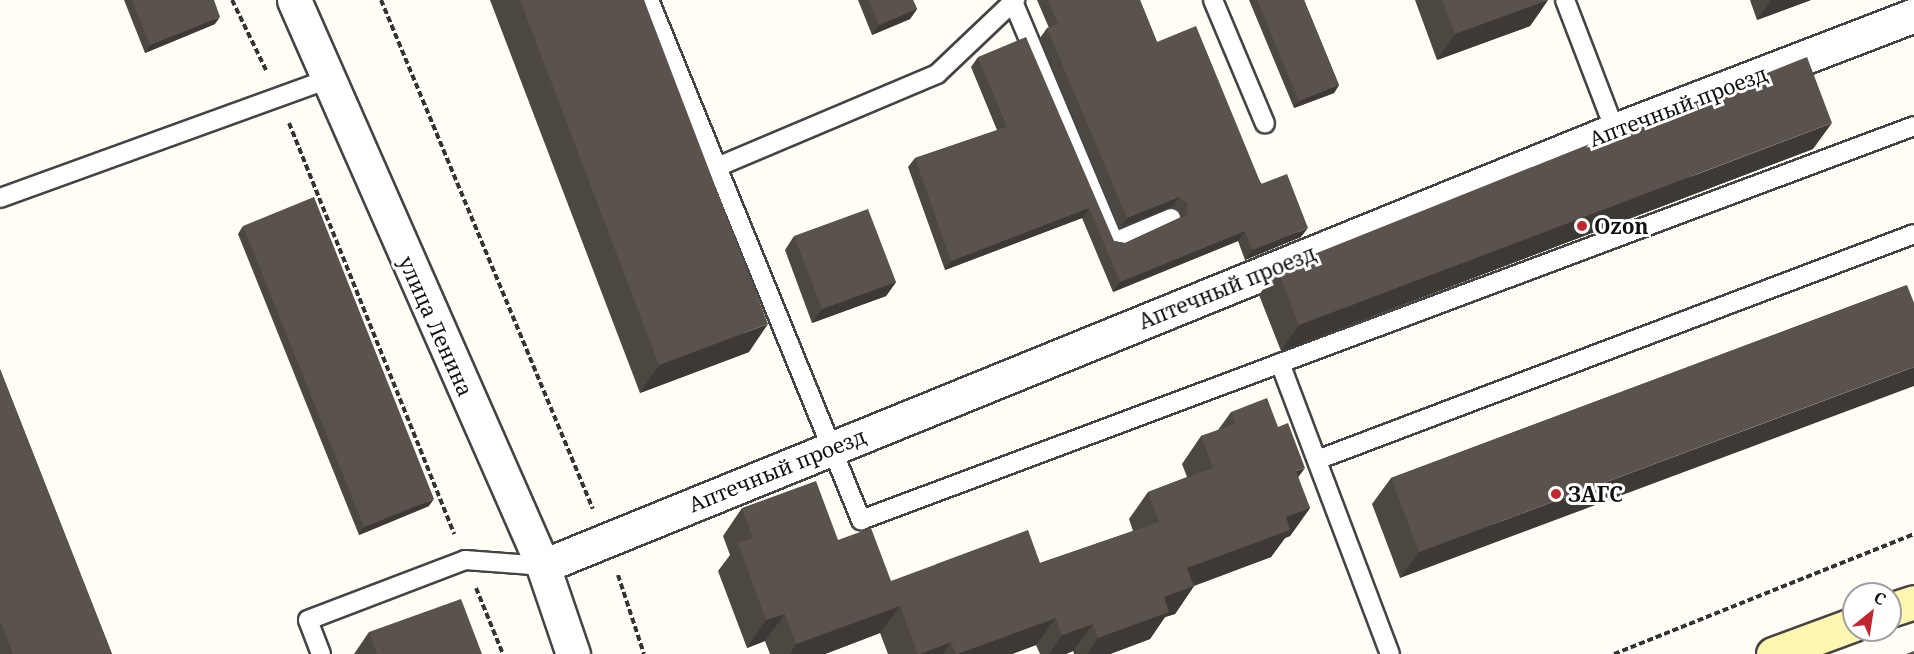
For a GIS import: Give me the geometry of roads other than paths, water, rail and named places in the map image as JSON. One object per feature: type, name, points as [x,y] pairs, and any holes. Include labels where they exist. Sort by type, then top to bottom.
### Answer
[{"type":"street","name":"улица Ленина","points":[[294,0],[326,80],[543,566],[573,654]]},
{"type":"street","name":"Аптечный проезд","points":[[543,566],[1615,130],[1914,15]]},
{"type":"street","points":[[1773,654],[1842,628]]},
{"type":"lane","points":[[649,0],[861,520],[1914,126]]},
{"type":"lane","points":[[1213,0],[1265,124]]},
{"type":"lane","points":[[1566,0],[1615,130]]},
{"type":"lane","points":[[717,167],[937,74],[1014,2],[1114,242],[1171,218]]},
{"type":"lane","points":[[0,198],[326,80]]},
{"type":"lane","points":[[1317,460],[1914,234]]},
{"type":"lane","points":[[1280,363],[1390,654]]},
{"type":"lane","points":[[321,654],[308,620],[465,560],[543,566]]},
{"type":"place","name":"Ozon","points":[[1582,226]]},
{"type":"place","name":"ЗАГС","points":[[1556,494]]}]
